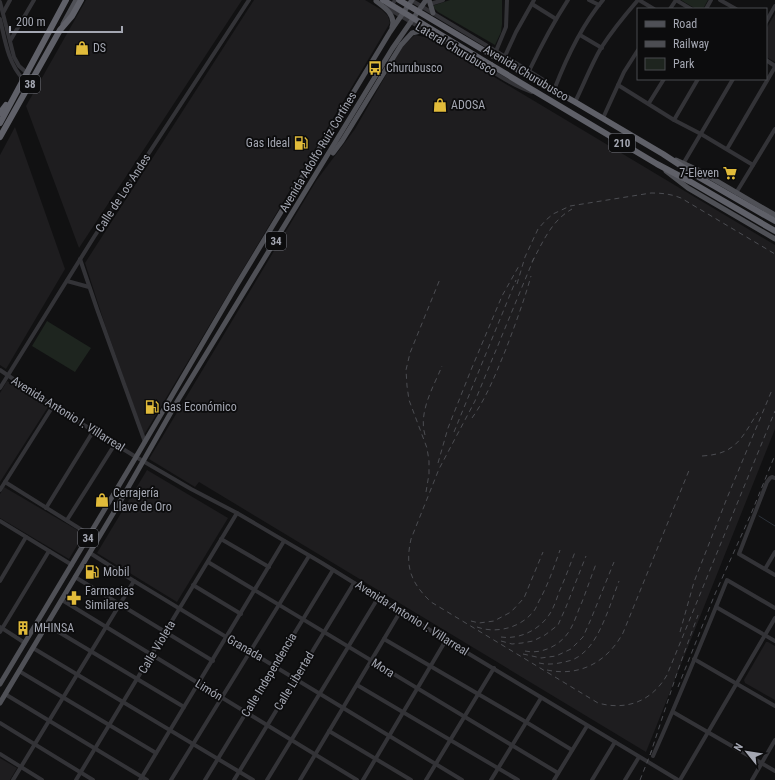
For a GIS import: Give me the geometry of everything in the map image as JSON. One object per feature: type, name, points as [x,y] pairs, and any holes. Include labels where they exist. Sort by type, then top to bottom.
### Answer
[{"type":"highway","name":"38","points":[[14,96],[66,0]]},
{"type":"highway","points":[[60,30],[72,16],[81,0]]},
{"type":"highway","name":"Avenida Churubusco","points":[[383,0],[540,95],[775,232]]},
{"type":"highway","name":"Avenida Churubusco","points":[[399,0],[496,54],[548,87],[663,154],[695,175],[775,220]]},
{"type":"highway","name":"38","points":[[0,137],[60,30]]},
{"type":"highway","points":[[0,114],[14,96]]},
{"type":"highway","points":[[0,123],[14,96]]},
{"type":"main road","name":"38","points":[[60,30],[76,0]]},
{"type":"main road","points":[[376,0],[391,15],[393,24],[390,32]]},
{"type":"main road","name":"Avenida Adolfo Ruiz Cortínes","points":[[145,442],[235,288],[390,32],[411,0]]},
{"type":"main road","name":"Avenida Adolfo Ruiz Cortínes","points":[[144,461],[168,418],[392,49],[422,6],[428,2]]},
{"type":"main road","points":[[428,2],[433,13]]},
{"type":"main road","points":[[320,169],[342,141],[401,44],[412,33],[424,30]]},
{"type":"main road","name":"Avenida Churubusco","points":[[663,154],[698,170],[775,215]]},
{"type":"main road","name":"Avenida Churubusco","points":[[657,164],[688,188],[775,239]]},
{"type":"main road","name":"34","points":[[0,684],[145,442]]},
{"type":"main road","name":"34","points":[[0,703],[144,461]]},
{"type":"street","points":[[3,13],[10,0]]},
{"type":"street","points":[[10,41],[34,0]]},
{"type":"street","name":"Calle de Los Andes","points":[[0,388],[80,258],[249,0]]},
{"type":"street","name":"Lateral Churubusco","points":[[376,0],[518,86],[540,95]]},
{"type":"street","points":[[389,9],[395,0]]},
{"type":"street","name":"Lateral Churubusco","points":[[411,0],[496,54],[505,56],[529,70],[545,81],[548,87]]},
{"type":"street","points":[[428,2],[443,0]]},
{"type":"street","points":[[496,54],[506,27],[507,0]]},
{"type":"street","points":[[529,70],[543,42],[568,0]]},
{"type":"street","points":[[589,0],[598,6]]},
{"type":"street","points":[[554,90],[580,35],[603,0]]},
{"type":"street","points":[[575,102],[596,58],[619,22],[638,0],[652,8]]},
{"type":"street","points":[[676,0],[689,8]]},
{"type":"street","points":[[720,0],[734,8]]},
{"type":"street","points":[[0,2],[14,57],[18,66],[26,73]]},
{"type":"street","points":[[505,56],[516,32],[533,2],[556,19]]},
{"type":"street","points":[[767,20],[775,6]]},
{"type":"street","points":[[0,19],[10,58],[16,70],[23,79]]},
{"type":"street","points":[[506,27],[516,32]]},
{"type":"street","points":[[580,35],[602,48]]},
{"type":"street","points":[[603,118],[624,72],[637,52]]},
{"type":"street","points":[[767,80],[775,66]]},
{"type":"street","points":[[649,104],[663,80]]},
{"type":"street","points":[[674,120],[697,80]]},
{"type":"street","points":[[683,164],[732,80]]},
{"type":"street","points":[[727,149],[767,80]]},
{"type":"street","points":[[618,85],[674,120],[754,165]]},
{"type":"street","points":[[736,193],[775,129]]},
{"type":"street","points":[[80,258],[145,442]]},
{"type":"street","points":[[67,281],[89,287]]},
{"type":"street","name":"Avenida Antonio I. Villarreal","points":[[0,370],[54,406],[136,457],[333,570],[587,726],[679,780]]},
{"type":"street","points":[[0,490],[54,406]]},
{"type":"street","points":[[46,508],[94,430]]},
{"type":"street","points":[[67,520],[115,444]]},
{"type":"street","points":[[775,478],[770,478],[739,554],[775,575]]},
{"type":"street","points":[[5,482],[90,535]]},
{"type":"street","name":"Calle Violeta","points":[[76,780],[236,513]]},
{"type":"street","points":[[0,521],[72,565]]},
{"type":"street","points":[[0,581],[26,537]]},
{"type":"street","points":[[221,539],[269,567]]},
{"type":"street","points":[[141,778],[284,541]]},
{"type":"street","points":[[25,643],[1,629],[49,551]]},
{"type":"street","points":[[765,570],[775,552]]},
{"type":"street","name":"Granada","points":[[90,553],[462,780]]},
{"type":"street","points":[[172,780],[309,556]]},
{"type":"street","name":"Mora","points":[[208,562],[558,773]]},
{"type":"street","name":"Calle Independencia","points":[[205,780],[333,570]]},
{"type":"street","points":[[76,577],[213,660]]},
{"type":"street","points":[[653,756],[673,712],[727,580],[775,608]]},
{"type":"street","points":[[13,780],[134,581]]},
{"type":"street","name":"Calle Libertad","points":[[234,780],[354,583]]},
{"type":"street","points":[[193,585],[241,614]]},
{"type":"street","points":[[267,780],[378,598]]},
{"type":"street","name":"Limón","points":[[62,600],[357,780]]},
{"type":"street","points":[[716,607],[775,641]]},
{"type":"street","points":[[302,779],[315,754],[400,612]]},
{"type":"street","points":[[679,780],[775,618]]},
{"type":"street","points":[[47,625],[184,707]]},
{"type":"street","points":[[384,639],[572,750]]},
{"type":"street","points":[[363,780],[446,640]]},
{"type":"street","points":[[33,648],[253,780]]},
{"type":"street","points":[[694,659],[775,706]]},
{"type":"street","points":[[426,780],[494,668]]},
{"type":"street","points":[[19,671],[156,754]]},
{"type":"street","points":[[357,685],[518,780]]},
{"type":"street","points":[[5,694],[141,778],[147,780]]},
{"type":"street","points":[[491,780],[541,698]]},
{"type":"street","points":[[673,712],[775,772]]},
{"type":"street","points":[[0,723],[93,780]]},
{"type":"street","points":[[554,780],[587,726]]},
{"type":"street","points":[[329,731],[411,780]]},
{"type":"street","points":[[752,780],[775,740]]},
{"type":"street","points":[[592,780],[615,742]]},
{"type":"street","points":[[0,754],[42,780]]},
{"type":"street","points":[[625,780],[639,756]]},
{"type":"shaded area","points":[[86,0],[242,0],[79,248],[26,106]]},
{"type":"shaded area","points":[[254,0],[365,0],[382,10],[388,16],[390,23],[144,435],[106,328],[85,263]]},
{"type":"shaded area","points":[[775,14],[775,62],[767,58],[767,27]]},
{"type":"shaded area","points":[[415,35],[429,38],[775,245],[775,429],[646,752],[199,482],[195,487],[149,459],[316,181],[355,129],[402,47]]},
{"type":"shaded area","points":[[15,127],[65,269],[6,369],[0,365],[0,155]]},
{"type":"shaded area","points":[[7,381],[48,407],[0,482],[0,393]]},
{"type":"shaded area","points":[[147,470],[228,518],[177,602],[97,553]]},
{"type":"shaded area","points":[[4,487],[84,534],[69,559],[0,518],[0,494]]},
{"type":"shaded area","points":[[766,642],[775,646],[775,700],[745,683],[744,680]]},
{"type":"shaded area","points":[[0,758],[17,768],[10,780],[0,780]]},
{"type":"green space","points":[[450,0],[502,0],[501,32],[495,45],[438,12],[432,6]]},
{"type":"green space","points":[[681,0],[708,0],[704,8],[694,8]]},
{"type":"green space","points":[[47,321],[91,348],[75,372],[32,346]]},
{"type":"waterway","points":[[759,516],[775,526]]},
{"type":"railway","points":[[517,284],[525,257],[538,229],[553,214],[570,206],[651,193],[666,194],[681,198],[775,254]]},
{"type":"railway","points":[[532,262],[553,226],[572,209]]},
{"type":"railway","points":[[534,258],[475,401],[439,469],[411,539],[409,549],[409,566],[411,573],[418,588],[431,602],[598,703],[619,706],[638,702],[654,691],[667,675],[775,411]]},
{"type":"railway","points":[[438,463],[448,428],[471,370],[502,296],[520,264]]},
{"type":"railway","points":[[472,418],[487,393],[499,367],[531,276]]},
{"type":"railway","points":[[426,492],[429,474],[427,448],[409,400],[406,370],[410,353],[440,279]]},
{"type":"railway","points":[[454,432],[516,280]]},
{"type":"railway","points":[[425,435],[423,426],[425,408],[442,366]]},
{"type":"railway","points":[[680,632],[694,582],[772,390]]},
{"type":"railway","points":[[702,456],[713,455],[730,448],[742,437],[758,412]]},
{"type":"railway","points":[[678,687],[715,594],[751,514],[775,455]]},
{"type":"railway","points":[[547,670],[559,672],[581,669],[601,659],[616,643],[623,633],[690,468]]},
{"type":"railway","points":[[477,627],[500,630],[515,626],[528,618],[535,610],[545,589],[560,550]]},
{"type":"railway","points":[[471,621],[479,623],[494,621],[511,612],[524,598],[543,552]]},
{"type":"railway","points":[[501,637],[516,637],[524,635],[543,622],[553,608],[575,552]]},
{"type":"railway","points":[[501,641],[512,644],[533,641],[545,635],[558,625],[586,556]]},
{"type":"railway","points":[[523,654],[541,658],[556,656],[571,649],[583,637],[614,562]]},
{"type":"railway","points":[[525,651],[532,652],[545,650],[563,639],[571,628],[596,564]]},
{"type":"railway","points":[[539,663],[552,664],[569,661],[579,656],[589,647],[600,630],[619,581]]},
{"type":"railway","points":[[650,755],[698,615]]},
{"type":"railway","points":[[640,780],[652,750]]},
{"type":"place","name":"DS","points":[[82,48]]},
{"type":"place","name":"Churubusco","points":[[375,68]]},
{"type":"place","name":"ADOSA","points":[[440,105]]},
{"type":"place","name":"Gas Ideal","points":[[301,143]]},
{"type":"place","name":"7-Eleven","points":[[730,173]]},
{"type":"place","name":"Gas Económico","points":[[152,407]]},
{"type":"place","name":"Cerrajería Llave de Oro","points":[[102,500]]},
{"type":"place","name":"Mobil","points":[[92,572]]},
{"type":"place","name":"Farmacias Similares","points":[[74,598]]},
{"type":"place","name":"MHINSA","points":[[23,628]]}]
